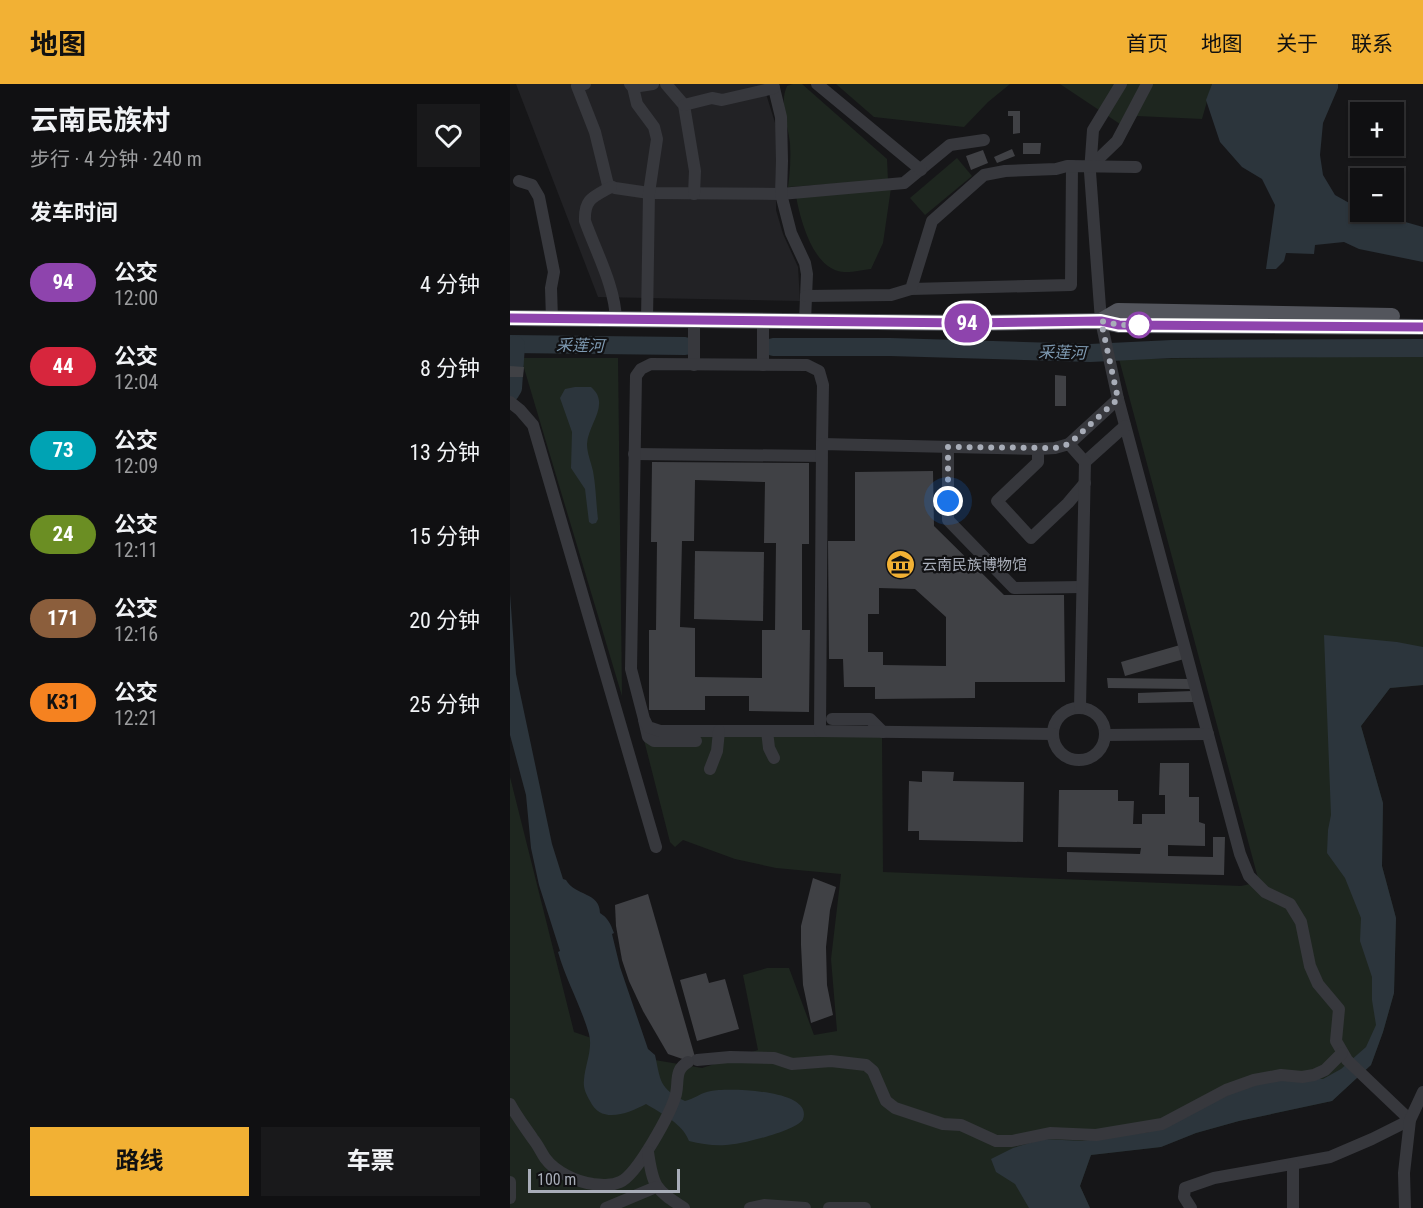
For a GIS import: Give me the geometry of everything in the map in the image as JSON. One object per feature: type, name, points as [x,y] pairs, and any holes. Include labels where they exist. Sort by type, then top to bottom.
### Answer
[{"type":"main road","points":[[1101,321],[1118,311],[1423,316]]},
{"type":"main road","points":[[510,318],[968,323],[1101,321],[1119,325],[1423,327]]},
{"type":"street","points":[[647,320],[649,193],[657,139],[654,127],[637,104],[631,86],[652,84]]},
{"type":"street","points":[[666,84],[684,105],[695,171],[694,194]]},
{"type":"street","points":[[817,84],[921,170]]},
{"type":"street","points":[[1120,84],[1093,130],[1091,166],[1101,321],[1125,426],[1240,854],[1249,876],[1265,892],[1290,904],[1301,922],[1311,966],[1318,984],[1339,1009],[1336,1041],[1345,1056],[1410,1120]]},
{"type":"street","points":[[1091,166],[1117,141],[1147,84]]},
{"type":"street","points":[[579,85],[610,187]]},
{"type":"street","points":[[684,105],[712,98],[722,100],[774,86],[781,117],[781,194],[791,233],[805,263],[807,274],[805,321]]},
{"type":"street","points":[[616,320],[616,308],[585,221],[584,211],[591,198],[610,187],[649,193],[781,194],[904,183],[950,146],[984,140]]},
{"type":"street","points":[[806,296],[891,295],[911,289],[1071,285],[1072,166]]},
{"type":"street","points":[[911,289],[932,221],[984,175],[1005,171],[1056,169],[1072,166],[1136,167]]},
{"type":"street","points":[[519,181],[532,185],[539,197],[554,272],[551,288],[552,319]]},
{"type":"street","points":[[694,320],[694,365]]},
{"type":"street","points":[[763,320],[764,365]]},
{"type":"street","points":[[696,741],[654,741],[648,736],[632,681],[635,381],[638,373],[651,364],[807,365],[819,371],[823,385],[820,731]]},
{"type":"street","points":[[634,454],[948,447],[1055,448],[1069,444],[1118,399]]},
{"type":"street","points":[[515,406],[533,425],[656,847]]},
{"type":"street","points":[[1085,462],[1125,426]]},
{"type":"street","points":[[1069,444],[1085,462],[1080,708]]},
{"type":"street","points":[[948,447],[948,520],[1014,588],[1082,587]]},
{"type":"street","points":[[1038,449],[1038,462],[997,501],[1031,538],[1068,503],[1084,483]]},
{"type":"street","points":[[1080,708],[1088,710],[1100,720],[1105,735],[1099,752],[1083,760],[1066,756],[1059,751],[1053,734],[1055,726],[1064,713],[1080,708]]},
{"type":"street","points":[[644,718],[648,727],[660,731],[1053,734]]},
{"type":"street","points":[[832,719],[870,719],[883,732]]},
{"type":"street","points":[[710,769],[717,751],[719,731]]},
{"type":"street","points":[[767,731],[769,748],[774,758]]},
{"type":"street","points":[[1105,735],[1208,734]]},
{"type":"street","points":[[510,1104],[517,1119],[535,1141],[547,1161],[565,1174],[586,1183],[608,1186],[622,1182],[648,1152],[676,1095],[678,1071],[681,1066],[692,1061],[730,1057],[774,1058],[792,1064],[831,1061],[866,1065],[873,1071],[886,1101],[895,1108],[943,1124],[961,1125],[996,1141],[1012,1141],[1050,1133],[1096,1135],[1162,1124],[1226,1090],[1254,1080],[1281,1075],[1302,1077],[1314,1075],[1345,1056]]},
{"type":"street","points":[[1405,1208],[1404,1173],[1410,1120],[1423,1092]]},
{"type":"street","points":[[1191,1208],[1184,1197],[1185,1188],[1214,1178],[1330,1157],[1410,1120]]},
{"type":"street","points":[[648,1152],[656,1186],[665,1196],[684,1208]]},
{"type":"street","points":[[1293,1165],[1293,1208]]},
{"type":"street","points":[[510,1182],[510,1198]]},
{"type":"street","points":[[606,1208],[656,1186]]},
{"type":"street","points":[[750,1208],[764,1205],[805,1208]]},
{"type":"street","points":[[829,1208],[865,1208]]},
{"type":"shaded area","points":[[516,84],[763,84],[776,126],[776,210],[783,234],[798,267],[800,301],[598,297]]},
{"type":"shaded area","points":[[802,84],[887,159],[888,180],[788,187],[790,149],[784,100],[787,86]]},
{"type":"shaded area","points":[[836,84],[1010,84],[988,102],[964,127],[874,117]]},
{"type":"shaded area","points":[[1060,84],[1212,84],[1202,119],[1137,116],[1129,130]]},
{"type":"shaded area","points":[[1212,84],[1338,84],[1323,123],[1320,155],[1323,175],[1335,195],[1350,203],[1350,222],[1404,222],[1423,227],[1423,262],[1359,249],[1344,242],[1315,245],[1314,254],[1286,253],[1284,261],[1276,269],[1266,269],[1275,205],[1262,179],[1242,167],[1220,142],[1206,100]]},
{"type":"shaded area","points":[[957,158],[972,176],[925,215],[910,198]]},
{"type":"shaded area","points":[[891,188],[883,243],[871,269],[846,272],[829,267],[821,260],[809,240],[796,196]]},
{"type":"shaded area","points":[[1423,356],[1423,685],[1390,688],[1361,726],[1383,803],[1382,866],[1396,918],[1394,993],[1371,1065],[1332,1101],[1239,1121],[1196,1133],[1161,1147],[1091,1155],[1080,1186],[1090,1208],[510,1208],[510,777],[574,1032],[655,1060],[702,1068],[758,1050],[743,975],[767,968],[789,968],[814,1035],[837,1031],[831,959],[841,874],[776,868],[735,859],[683,840],[675,847],[670,842],[644,740],[657,735],[882,737],[883,872],[1241,886],[1259,882],[1119,359]]},
{"type":"shaded area","points":[[521,358],[618,358],[622,696]]},
{"type":"shaded area","points":[[591,387],[599,400],[599,407],[587,444],[594,477],[598,519],[592,524],[589,522],[585,489],[571,468],[572,432],[560,398],[565,389]]},
{"type":"shaded area","points":[[510,594],[516,674],[552,844],[563,879],[596,901],[600,913],[611,926],[620,967],[648,1049],[655,1055],[662,1083],[670,1092],[685,1101],[720,1090],[750,1091],[783,1096],[796,1102],[803,1109],[803,1119],[791,1128],[733,1144],[703,1144],[689,1141],[677,1124],[646,1104],[616,1115],[601,1113],[595,1108],[585,1091],[589,1034],[561,962],[558,952],[560,951],[539,885],[531,848],[526,795],[510,735]]},
{"type":"shaded area","points":[[1324,635],[1397,642],[1423,647],[1423,685],[1390,688],[1361,726],[1383,803],[1382,866],[1396,918],[1394,993],[1371,1065],[1332,1101],[1239,1121],[1196,1133],[1161,1147],[1091,1155],[1080,1186],[1090,1208],[1029,1208],[1015,1184],[996,1172],[991,1159],[1013,1148],[1043,1139],[1082,1141],[1149,1132],[1252,1084],[1293,1079],[1323,1079],[1341,1069],[1366,1047],[1376,1025],[1372,1000],[1372,977],[1360,941],[1361,918],[1345,878],[1327,853],[1331,815]]},
{"type":"building","points":[[1008,111],[1020,111],[1020,133],[1013,134],[1013,116],[1008,116]]},
{"type":"building","points":[[1023,143],[1041,143],[1040,154],[1023,154]]},
{"type":"building","points":[[1012,149],[1015,156],[997,163],[994,157]]},
{"type":"building","points":[[983,150],[988,163],[971,170],[966,156]]},
{"type":"building","points":[[510,366],[524,367],[523,377],[510,377]]},
{"type":"building","points":[[1055,375],[1066,376],[1066,406],[1055,406]]},
{"type":"building","points":[[652,462],[809,463],[809,544],[802,544],[802,630],[810,630],[809,712],[749,711],[749,696],[705,696],[705,710],[649,710],[649,630],[656,630],[657,542],[651,542]],"holes":[[[695,480],[765,482],[764,543],[776,543],[775,630],[762,630],[762,678],[695,677],[695,628],[680,627],[682,541],[694,541]]]},
{"type":"building","name":"云南民族博物馆","points":[[933,471],[934,526],[1004,595],[1064,595],[1065,682],[975,682],[975,698],[875,699],[875,687],[844,687],[843,659],[829,659],[828,541],[855,541],[855,472]],"holes":[[[879,588],[915,589],[946,617],[946,666],[883,665],[883,652],[868,652],[868,614],[879,614]]]},
{"type":"building","points":[[695,551],[764,552],[763,621],[694,619]]},
{"type":"building","points":[[1180,645],[1184,659],[1125,676],[1121,662]]},
{"type":"building","points":[[1107,678],[1190,679],[1190,689],[1108,688]]},
{"type":"building","points":[[1192,691],[1193,702],[1138,703],[1138,693]]},
{"type":"building","points":[[1160,763],[1189,763],[1189,797],[1199,797],[1199,822],[1205,824],[1205,846],[1168,845],[1168,856],[1213,857],[1213,837],[1225,837],[1224,875],[1067,872],[1067,852],[1140,854],[1141,848],[1058,847],[1059,790],[1118,790],[1118,801],[1134,801],[1133,824],[1142,824],[1142,814],[1165,814],[1165,795],[1159,795]]},
{"type":"building","points":[[922,771],[954,772],[953,781],[1024,782],[1023,842],[919,840],[919,831],[908,831],[909,781],[922,782]]},
{"type":"building","points":[[813,878],[836,887],[830,910],[826,947],[827,985],[833,1015],[811,1023],[803,985],[801,926]]},
{"type":"building","points":[[648,894],[697,1064],[668,1054],[643,1011],[622,960],[615,905]]},
{"type":"building","points":[[706,973],[709,983],[725,979],[739,1029],[697,1041],[680,980]]},
{"type":"waterway","name":"采莲河","points":[[510,344],[685,346]]},
{"type":"waterway","points":[[510,393],[513,388],[516,345]]},
{"type":"waterway","name":"采莲河","points":[[773,347],[890,347],[1090,353],[1172,349],[1423,348]]},
{"type":"bus line","name":"94","points":[[510,318],[968,323],[1101,321],[1119,325],[1423,327]]},
{"type":"place","name":"云南民族博物馆","points":[[901,565]]},
{"type":"route","points":[[948,501],[948,447],[1055,448],[1069,444],[1118,399],[1101,321],[1119,325],[1142,325],[1139,325]]}]
